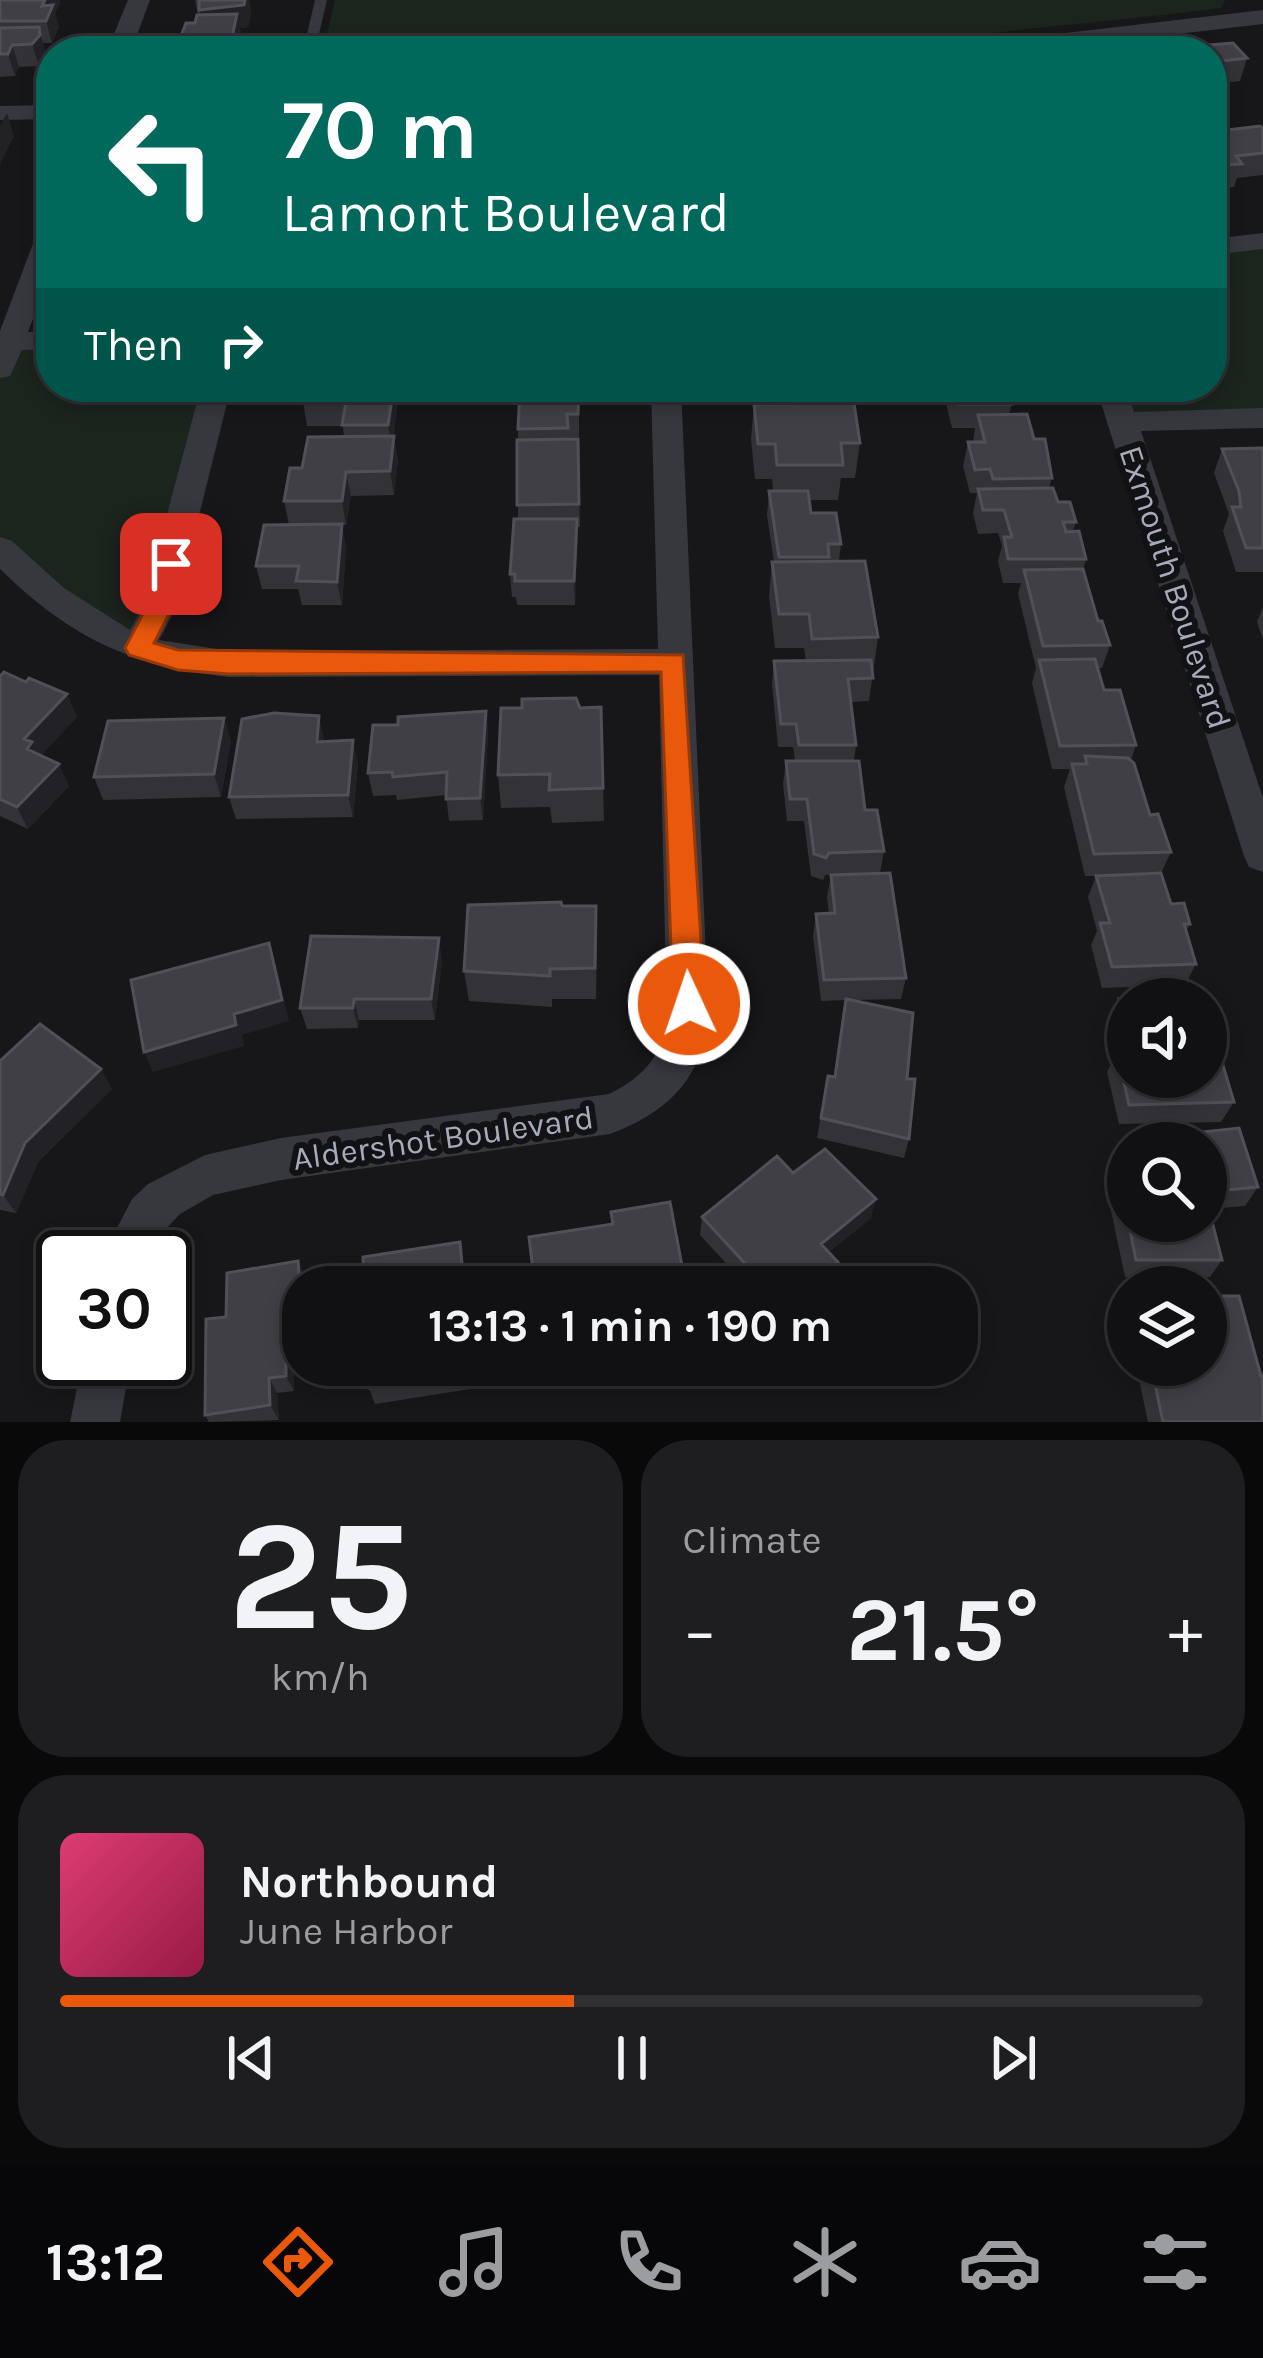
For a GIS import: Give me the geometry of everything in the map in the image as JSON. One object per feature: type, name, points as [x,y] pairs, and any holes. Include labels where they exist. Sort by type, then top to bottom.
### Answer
[{"type":"street","points":[[125,36],[139,0]]},
{"type":"street","points":[[1105,36],[1255,19]]},
{"type":"street","points":[[0,113],[36,112]]},
{"type":"street","points":[[1227,246],[1263,242]]},
{"type":"street","points":[[6,355],[36,274]]},
{"type":"street","points":[[6,355],[36,345]]},
{"type":"street","points":[[138,648],[159,608],[212,402]]},
{"type":"street","name":"Aldershot Boulevard","points":[[140,1230],[164,1199],[205,1176],[280,1159],[592,1118],[630,1107],[662,1085],[682,1055],[688,1031],[666,402]]},
{"type":"street","name":"Exmouth Boulevard","points":[[1116,402],[1252,786],[1263,856]]},
{"type":"street","points":[[1122,422],[1263,418]]},
{"type":"street","points":[[0,549],[89,628],[178,660],[229,664],[674,662]]},
{"type":"street","points":[[95,1422],[101,1386]]},
{"type":"lane","points":[[313,36],[321,0]]},
{"type":"shaded area","points":[[335,0],[1225,0],[1221,8],[962,36],[327,36]]},
{"type":"shaded area","points":[[1263,241],[1263,418],[1122,422],[1116,402],[1227,402],[1227,245]]},
{"type":"shaded area","points":[[36,340],[36,402],[212,402],[138,648],[0,549],[0,369],[11,341]]},
{"type":"building","points":[[0,0],[45,0],[42,6],[53,5],[46,21],[0,21]]},
{"type":"building","points":[[199,0],[245,0],[244,5],[199,10]]},
{"type":"building","points":[[237,14],[232,36],[181,36],[186,23],[195,23],[197,15]]},
{"type":"building","points":[[39,27],[40,35],[32,44],[12,45],[8,54],[0,54],[0,28]]},
{"type":"building","points":[[1227,43],[1233,43],[1247,58],[1227,60]]},
{"type":"building","points":[[1260,126],[1263,153],[1236,156],[1242,164],[1227,165],[1227,130]]},
{"type":"building","points":[[346,402],[392,402],[388,425],[342,425]]},
{"type":"building","points":[[519,402],[578,402],[578,414],[567,414],[568,428],[518,429]]},
{"type":"building","points":[[957,402],[1012,404],[957,404]]},
{"type":"building","points":[[854,403],[860,443],[841,443],[843,465],[777,465],[775,444],[758,444],[754,404]]},
{"type":"building","points":[[1027,414],[1034,439],[1045,439],[1052,478],[993,479],[990,469],[975,470],[968,442],[985,442],[978,415]]},
{"type":"building","points":[[394,436],[390,471],[346,472],[342,501],[284,501],[290,468],[302,468],[308,437]]},
{"type":"building","points":[[578,439],[579,504],[517,505],[517,440]]},
{"type":"building","points":[[1263,448],[1263,548],[1246,548],[1232,507],[1241,507],[1239,491],[1222,449]]},
{"type":"building","points":[[1053,488],[1058,502],[1070,502],[1076,522],[1063,522],[1066,532],[1079,531],[1086,559],[1008,559],[1004,537],[1012,537],[1004,510],[983,510],[978,489]]},
{"type":"building","points":[[769,491],[808,491],[811,513],[836,513],[841,544],[828,544],[829,557],[779,557]]},
{"type":"building","points":[[514,519],[577,519],[574,581],[515,581],[515,574],[510,574]]},
{"type":"building","points":[[342,524],[337,582],[296,581],[299,566],[256,566],[264,525]]},
{"type":"building","points":[[865,561],[878,637],[812,639],[809,614],[779,614],[772,562]]},
{"type":"building","points":[[1083,569],[1110,645],[1043,646],[1024,570]]},
{"type":"building","points":[[1095,659],[1104,690],[1120,690],[1136,745],[1060,746],[1039,660]]},
{"type":"building","points":[[871,660],[873,678],[848,679],[856,745],[799,745],[796,724],[781,724],[774,661]]},
{"type":"building","points":[[4,672],[67,694],[24,739],[32,742],[27,749],[59,764],[17,807],[0,799],[0,676]]},
{"type":"building","points":[[576,698],[580,708],[601,707],[603,788],[549,790],[550,774],[498,775],[501,708],[522,708],[522,699]]},
{"type":"building","points":[[486,711],[480,798],[446,799],[447,772],[393,777],[392,772],[368,773],[373,725],[398,725],[398,717]]},
{"type":"building","points":[[274,713],[319,716],[317,742],[353,740],[348,795],[229,797],[242,719]]},
{"type":"building","points":[[224,718],[214,774],[94,777],[108,721]]},
{"type":"building","points":[[1085,756],[1128,758],[1134,763],[1150,815],[1158,814],[1171,852],[1094,854],[1072,764],[1087,764]]},
{"type":"building","points":[[786,761],[859,761],[865,810],[877,810],[884,851],[829,853],[826,858],[814,854],[807,799],[790,799]]},
{"type":"building","points":[[890,873],[906,978],[824,980],[816,914],[835,913],[831,875]]},
{"type":"building","points":[[1161,873],[1171,904],[1184,903],[1190,924],[1184,924],[1196,964],[1112,967],[1100,923],[1110,923],[1096,876]]},
{"type":"building","points":[[561,902],[562,906],[596,906],[595,968],[550,969],[550,976],[464,971],[468,905]]},
{"type":"building","points":[[311,936],[439,938],[431,999],[354,999],[353,1008],[300,1008]]},
{"type":"building","points":[[269,943],[282,1000],[234,1014],[236,1025],[144,1052],[131,980]]},
{"type":"building","points":[[846,999],[913,1013],[907,1079],[915,1079],[909,1139],[821,1118],[828,1076],[835,1077]]},
{"type":"building","points":[[40,1024],[101,1069],[25,1143],[3,1195],[0,1061]]},
{"type":"building","points":[[1227,1079],[1234,1102],[1129,1105],[1127,1098],[1227,1098]]},
{"type":"building","points":[[1239,1128],[1258,1187],[1227,1190],[1227,1129]]},
{"type":"building","points":[[825,1149],[876,1199],[821,1244],[838,1262],[833,1266],[747,1266],[702,1217],[777,1156],[793,1173]]},
{"type":"building","points":[[670,1202],[682,1266],[532,1266],[529,1237],[613,1224],[611,1212]]},
{"type":"building","points":[[460,1242],[462,1266],[363,1266],[363,1257]]},
{"type":"building","points":[[1132,1242],[1217,1242],[1222,1260],[1136,1260]]},
{"type":"building","points":[[298,1261],[298,1266],[282,1266],[282,1376],[269,1378],[270,1405],[205,1415],[206,1319],[226,1317],[227,1273]]},
{"type":"building","points":[[1227,1296],[1239,1296],[1263,1376],[1263,1422],[1163,1422],[1155,1386],[1227,1386]]},
{"type":"route","points":[[171,564],[159,608],[138,648],[178,660],[229,664],[674,662],[689,1004]]}]
